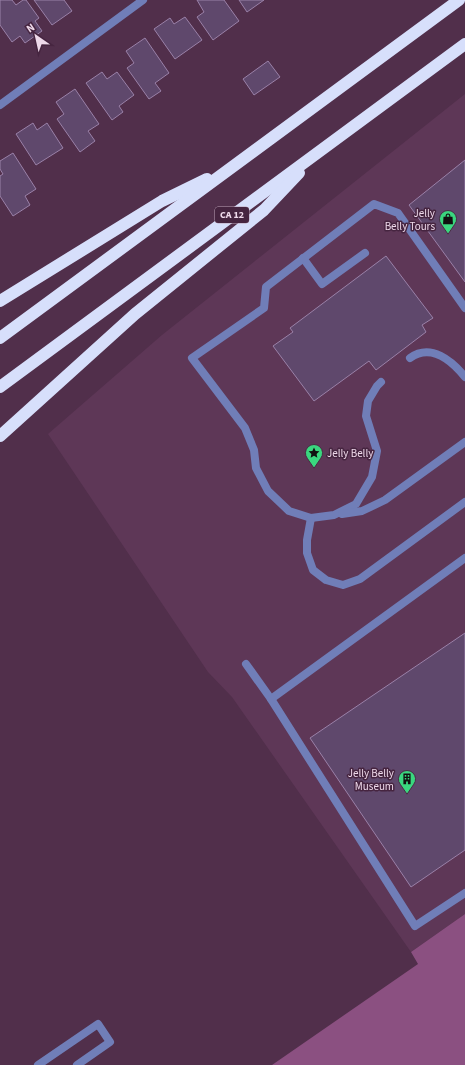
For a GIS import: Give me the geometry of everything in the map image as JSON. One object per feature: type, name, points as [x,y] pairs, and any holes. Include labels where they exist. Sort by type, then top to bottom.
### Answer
[{"type":"highway","points":[[0,338],[459,0]]},
{"type":"highway","name":"CA 12","points":[[0,387],[465,44]]},
{"type":"highway","points":[[0,436],[135,314],[264,210],[324,147]]},
{"type":"highway","points":[[0,301],[162,201],[238,163]]},
{"type":"street","points":[[0,105],[143,0]]},
{"type":"street","points":[[465,308],[398,213],[374,204],[266,287],[264,308],[192,358],[245,428],[254,450],[256,468],[268,492],[289,511],[312,518],[362,511],[385,500],[465,442]]},
{"type":"street","points":[[303,258],[322,284],[365,253]]},
{"type":"street","points":[[410,358],[426,352],[440,355],[455,365],[465,377]]},
{"type":"street","points":[[334,515],[356,504],[372,477],[377,452],[366,416],[368,401],[381,382]]},
{"type":"street","points":[[312,518],[307,540],[307,553],[312,570],[326,580],[343,585],[360,579],[465,502]]},
{"type":"street","points":[[271,699],[465,558]]},
{"type":"street","points":[[246,664],[271,699],[415,926],[465,893]]},
{"type":"street","points":[[38,1065],[98,1024],[110,1042],[77,1065]]},
{"type":"shaded area","points":[[465,94],[465,914],[411,952],[232,697],[208,672],[48,434],[162,335]]},
{"type":"shaded area","points":[[465,914],[465,1065],[272,1065],[418,964],[411,952]]},
{"type":"building","points":[[0,0],[12,0],[16,5],[23,0],[26,0],[39,18],[35,21],[42,31],[25,43],[20,36],[12,42],[0,25]]},
{"type":"building","points":[[34,0],[64,0],[72,11],[52,25]]},
{"type":"building","points":[[197,0],[224,0],[239,21],[213,40],[197,17],[204,12]]},
{"type":"building","points":[[239,0],[264,0],[247,12]]},
{"type":"building","points":[[185,17],[202,40],[175,59],[154,29],[170,18],[174,24]]},
{"type":"building","points":[[145,38],[169,73],[155,83],[161,91],[149,99],[127,68],[134,63],[126,51]]},
{"type":"building","points":[[268,61],[280,77],[254,95],[243,79]]},
{"type":"building","points":[[102,72],[107,79],[117,72],[134,95],[119,106],[123,112],[112,120],[86,83]]},
{"type":"building","points":[[75,89],[99,124],[88,131],[95,141],[80,152],[57,119],[64,114],[56,102]]},
{"type":"building","points":[[33,123],[37,130],[47,123],[63,148],[36,165],[16,134]]},
{"type":"building","points":[[13,153],[36,189],[25,196],[30,205],[13,216],[0,196],[0,176],[3,174],[0,169],[0,161]]},
{"type":"building","name":"Jelly Belly Tours","points":[[465,160],[465,282],[409,205]]},
{"type":"building","points":[[386,256],[433,318],[422,325],[426,332],[376,370],[369,361],[314,401],[273,346],[293,332],[290,328]]},
{"type":"building","name":"Jelly Belly Museum","points":[[465,633],[465,850],[411,887],[310,738]]},
{"type":"place","name":"Jelly Belly Tours","points":[[448,234]]},
{"type":"place","name":"Jelly Belly","points":[[314,468]]},
{"type":"place","name":"Jelly Belly Museum","points":[[407,794]]}]
